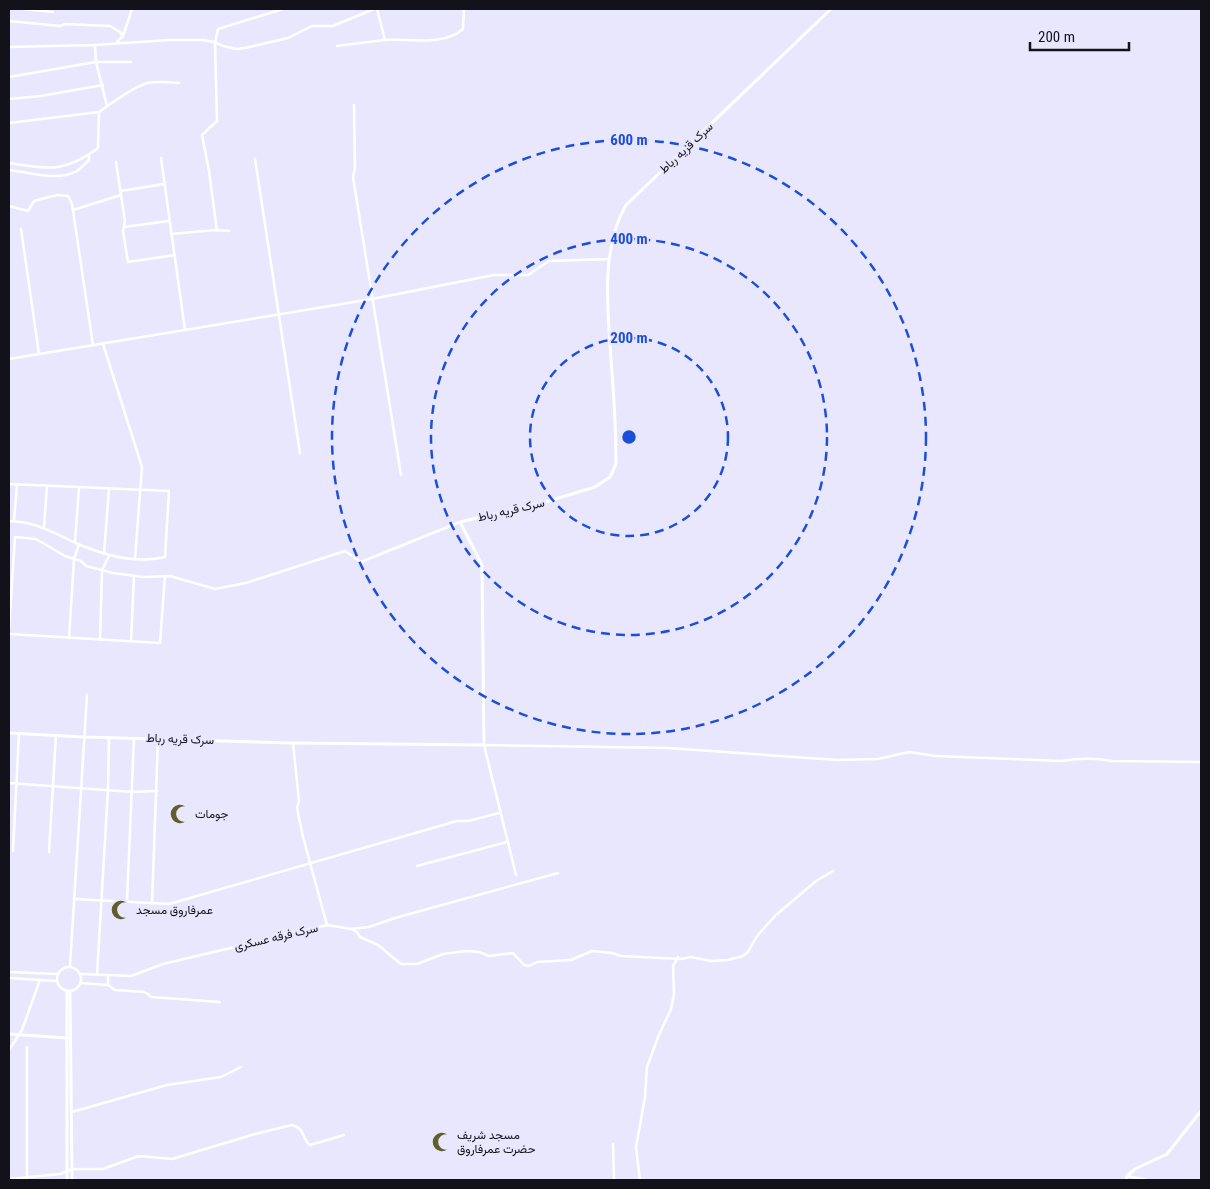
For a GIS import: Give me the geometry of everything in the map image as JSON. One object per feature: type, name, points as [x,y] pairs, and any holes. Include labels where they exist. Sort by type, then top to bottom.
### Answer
[{"type":"street","points":[[23,9],[53,12]]},
{"type":"street","points":[[116,43],[123,36],[132,9]]},
{"type":"street","points":[[217,231],[202,135],[217,121],[215,43],[218,29],[283,9]]},
{"type":"street","points":[[9,47],[203,40],[236,49],[288,38],[312,26],[333,26],[376,9],[385,40]]},
{"type":"street","points":[[337,46],[385,40],[420,42],[456,35],[463,29],[464,9]]},
{"type":"street","name":"سرک قریه رباط","points":[[9,733],[293,743],[484,745],[482,565],[460,522],[549,501],[595,487],[610,477],[616,464],[608,303],[610,260],[617,220],[626,205],[831,9]]},
{"type":"street","points":[[9,21],[60,26],[65,24],[93,27],[110,26],[123,36]]},
{"type":"street","points":[[95,45],[96,62],[107,106]]},
{"type":"street","points":[[9,77],[96,62],[131,62]]},
{"type":"street","points":[[9,123],[99,112],[147,83],[179,83]]},
{"type":"street","points":[[9,99],[42,96],[103,85]]},
{"type":"street","points":[[354,105],[355,168],[353,177],[401,475]]},
{"type":"street","points":[[9,164],[46,168],[64,167],[84,159],[98,148],[99,112]]},
{"type":"street","points":[[9,170],[44,176],[64,175],[76,171],[89,160],[89,155]]},
{"type":"street","points":[[161,158],[185,331]]},
{"type":"street","points":[[256,159],[300,453]]},
{"type":"street","points":[[116,162],[129,263],[175,255]]},
{"type":"street","points":[[72,210],[121,193],[164,184]]},
{"type":"street","points":[[9,206],[28,211],[34,201],[57,195],[68,196],[72,210],[93,345]]},
{"type":"street","points":[[124,227],[169,221]]},
{"type":"street","points":[[21,229],[38,354]]},
{"type":"street","points":[[171,234],[229,231]]},
{"type":"street","points":[[9,359],[372,299],[494,275],[528,275],[549,261],[610,260]]},
{"type":"street","points":[[103,344],[142,467],[135,559]]},
{"type":"street","points":[[9,484],[170,491],[166,557],[148,561],[108,556],[44,527],[9,521]]},
{"type":"street","points":[[14,521],[17,484]]},
{"type":"street","points":[[44,527],[47,486]]},
{"type":"street","points":[[75,542],[78,488]]},
{"type":"street","points":[[104,554],[109,489]]},
{"type":"street","points":[[9,629],[15,537],[36,539],[65,556],[81,561],[86,566],[134,576],[170,576],[215,589],[246,583],[345,551],[361,562],[460,522]]},
{"type":"street","points":[[69,638],[74,559],[79,544]]},
{"type":"street","points":[[100,640],[102,570],[108,556]]},
{"type":"street","points":[[131,641],[134,576]]},
{"type":"street","points":[[9,634],[160,643],[165,576]]},
{"type":"street","points":[[70,966],[87,695]]},
{"type":"street","points":[[13,851],[19,733]]},
{"type":"street","points":[[49,852],[56,735]]},
{"type":"street","points":[[97,976],[108,790],[109,737]]},
{"type":"street","points":[[127,902],[134,738]]},
{"type":"street","points":[[152,904],[158,739]]},
{"type":"street","points":[[293,743],[299,801],[297,808],[303,838],[327,926]]},
{"type":"street","points":[[516,875],[499,813],[484,745],[668,748],[837,760],[878,759],[909,752],[936,756],[1062,761],[1099,758],[1112,761],[1201,762]]},
{"type":"street","points":[[9,783],[132,792],[157,791]]},
{"type":"street","points":[[74,899],[169,904],[457,821],[468,821],[499,813]]},
{"type":"street","points":[[417,866],[507,842]]},
{"type":"street","points":[[351,929],[357,932],[360,937],[378,945],[401,964],[417,964],[444,954],[466,951],[479,952],[489,956],[513,953],[524,965],[528,966],[537,962],[571,960],[592,951],[612,952],[621,956],[678,957],[681,959],[690,957],[711,961],[728,960],[743,956],[748,952],[756,936],[776,915],[816,881],[834,871]]},
{"type":"street","name":"سرک فرقه عسکری","points":[[80,974],[108,977],[131,976],[163,964],[327,926],[351,929],[369,926],[558,873]]},
{"type":"street","points":[[640,1180],[636,1147],[645,1097],[647,1067],[671,1009],[674,994],[673,966],[678,957]]},
{"type":"street","points":[[70,966],[77,969],[80,974],[80,983],[76,988],[69,991],[60,987],[56,981],[57,974],[62,968],[70,966]]},
{"type":"street","points":[[9,972],[57,974]]},
{"type":"street","points":[[108,977],[108,985]]},
{"type":"street","points":[[9,978],[56,981]]},
{"type":"street","points":[[9,1050],[20,1034],[40,980]]},
{"type":"street","points":[[80,983],[108,985],[115,990],[144,992],[151,997],[220,1002]]},
{"type":"street","points":[[67,1180],[67,1038],[69,991]]},
{"type":"street","points":[[69,991],[72,1180]]},
{"type":"street","points":[[9,1034],[67,1038]]},
{"type":"street","points":[[27,1047],[27,1179]]},
{"type":"street","points":[[72,1112],[167,1085],[221,1077],[241,1067]]},
{"type":"street","points":[[1127,1178],[1136,1169],[1167,1154],[1201,1111]]},
{"type":"street","points":[[9,1179],[27,1179],[60,1174],[72,1169],[103,1169],[139,1156],[172,1159],[292,1125],[302,1131],[306,1142],[310,1145],[344,1135]]},
{"type":"street","points":[[613,1144],[614,1180]]},
{"type":"street","points":[[1127,1178],[1147,1180]]},
{"type":"place","name":"جومات","points":[[180,814]]},
{"type":"place","name":"عمرفاروق مسجد","points":[[121,910]]},
{"type":"place","name":"مسجد شریف حضرت عمرفاروق","points":[[442,1142]]}]
